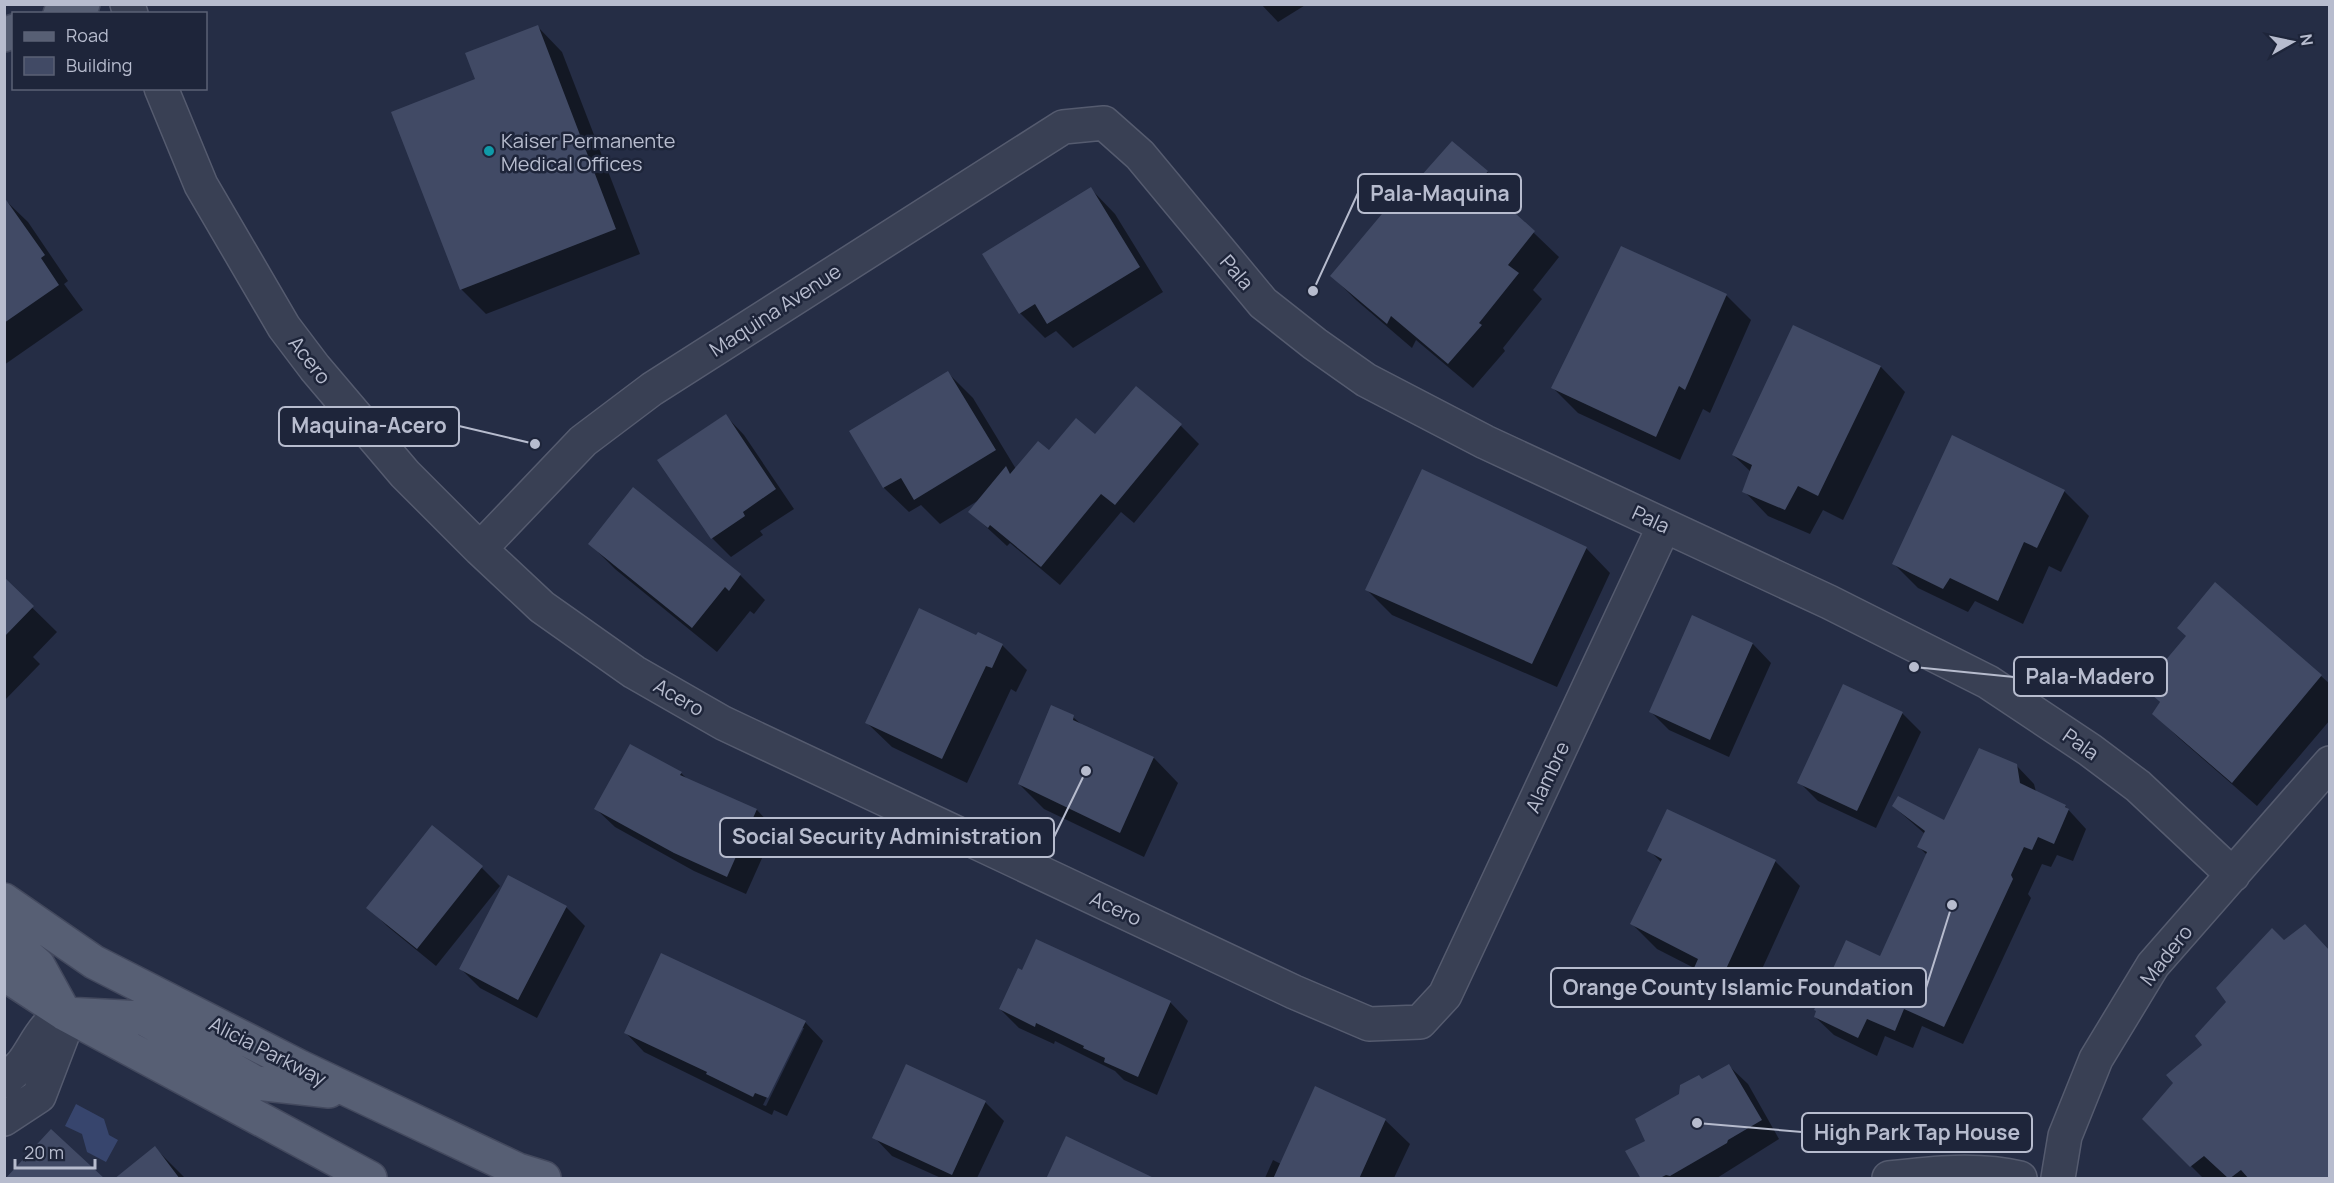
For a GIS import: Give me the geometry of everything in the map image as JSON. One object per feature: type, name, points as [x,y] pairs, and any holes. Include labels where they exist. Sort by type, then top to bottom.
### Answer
[{"type":"main road","points":[[65,12],[83,4]]},
{"type":"main road","name":"Alicia Parkway","points":[[4,900],[94,962],[357,1095],[518,1170],[544,1179]]},
{"type":"main road","points":[[4,935],[38,965],[65,1014]]},
{"type":"main road","points":[[4,974],[65,1014],[370,1179]]},
{"type":"main road","points":[[65,1014],[143,1018],[255,1083],[357,1095]]},
{"type":"street","name":"Acero","points":[[162,90],[201,185],[284,327],[315,368],[405,474],[480,549],[542,606],[625,666],[723,723],[1294,992],[1370,1024],[1420,1022]]},
{"type":"street","name":"Maquina Avenue","points":[[480,549],[583,441],[652,389],[1063,127],[1104,123]]},
{"type":"street","name":"Pala","points":[[1104,123],[1140,155],[1263,303],[1366,380],[1473,436],[1829,602],[1988,682],[2090,750],[2138,786],[2233,875]]},
{"type":"street","name":"Alambre","points":[[1420,1022],[1445,994],[1664,526]]},
{"type":"street","name":"Madero","points":[[2058,1179],[2065,1136],[2096,1059],[2153,965],[2330,763]]},
{"type":"street","points":[[4,1081],[24,1061],[34,1043],[54,1019],[65,1014],[65,1028],[39,1096],[4,1119]]},
{"type":"street","points":[[1889,1179],[1919,1175],[1996,1173],[2020,1179]]},
{"type":"water","points":[[76,1104],[104,1119],[109,1135],[118,1140],[106,1162],[87,1152],[82,1134],[65,1126]]},
{"type":"building","name":"Kaiser Permanente Medical Offices","points":[[538,25],[616,229],[460,290],[391,112],[475,79],[465,53]]},
{"type":"building","points":[[1452,141],[1488,171],[1482,179],[1490,184],[1486,187],[1535,231],[1508,265],[1519,273],[1479,323],[1482,325],[1448,364],[1391,316],[1387,324],[1330,276],[1402,190],[1405,194]]},
{"type":"building","points":[[1091,187],[1140,267],[1047,324],[1035,304],[1019,314],[982,254]]},
{"type":"building","points":[[4,197],[45,255],[41,258],[59,285],[4,323]]},
{"type":"building","points":[[1621,246],[1727,294],[1685,390],[1679,386],[1656,437],[1551,388]]},
{"type":"building","points":[[1793,325],[1881,366],[1818,496],[1798,486],[1785,510],[1742,492],[1752,465],[1732,455]]},
{"type":"building","points":[[948,371],[996,450],[914,500],[901,478],[883,488],[849,431]]},
{"type":"building","points":[[1136,386],[1182,424],[1115,505],[1101,494],[1041,567],[990,525],[988,528],[968,512],[1006,466],[1010,474],[1038,441],[1049,450],[1076,418],[1095,434]]},
{"type":"building","points":[[726,414],[776,489],[743,512],[745,516],[711,539],[657,460]]},
{"type":"building","points":[[1952,435],[2065,490],[2037,548],[2024,542],[1998,601],[1950,578],[1943,589],[1892,564]]},
{"type":"building","points":[[1422,469],[1587,547],[1532,664],[1365,590]]},
{"type":"building","points":[[633,487],[741,574],[729,591],[725,587],[692,628],[588,544]]},
{"type":"building","points":[[4,577],[34,606],[4,637]]},
{"type":"building","points":[[2215,582],[2322,675],[2232,783],[2152,714],[2160,702],[2143,687],[2186,636],[2177,628]]},
{"type":"building","points":[[919,608],[976,635],[978,632],[1003,644],[992,668],[986,666],[942,759],[865,723]]},
{"type":"building","points":[[1692,615],[1753,643],[1710,740],[1649,712]]},
{"type":"building","points":[[1843,684],[1903,712],[1857,811],[1797,783]]},
{"type":"building","points":[[1051,705],[1074,715],[1073,720],[1154,757],[1120,833],[1018,784]]},
{"type":"building","points":[[630,744],[682,772],[680,775],[757,809],[727,877],[674,853],[594,809]]},
{"type":"building","points":[[1979,748],[2017,764],[2020,783],[2066,805],[2065,807],[2069,809],[2054,844],[2038,837],[2032,850],[2024,847],[2011,875],[2013,879],[1944,1027],[1904,1009],[1895,1031],[1867,1019],[1858,1038],[1814,1017],[1816,1011],[1814,1010],[1846,940],[1880,956],[1927,852],[1917,847],[1925,831],[1892,806],[1898,796],[1944,820]]},
{"type":"building","points":[[1667,809],[1776,860],[1721,980],[1694,968],[1698,959],[1630,924],[1662,859],[1647,851]]},
{"type":"building","points":[[432,825],[483,866],[417,949],[366,908]]},
{"type":"building","points":[[508,875],[567,906],[518,1000],[459,969]]},
{"type":"building","points":[[2305,924],[2330,951],[2330,1179],[2249,1179],[2241,1170],[2229,1179],[2204,1156],[2190,1167],[2142,1119],[2173,1083],[2166,1075],[2202,1045],[2195,1036],[2226,1002],[2216,988],[2272,928],[2284,940]]},
{"type":"building","points":[[1036,939],[1171,1001],[1138,1077],[1104,1062],[1105,1058],[1083,1048],[1084,1046],[1036,1023],[1035,1027],[999,1009],[1018,968],[1022,970]]},
{"type":"building","points":[[661,953],[806,1021],[768,1098],[755,1093],[753,1097],[706,1074],[707,1072],[624,1033]]},
{"type":"building","points":[[906,1064],[986,1101],[952,1175],[872,1138]]},
{"type":"building","points":[[1729,1064],[1762,1120],[1670,1176],[1641,1179],[1625,1151],[1645,1141],[1635,1119],[1679,1094],[1680,1085],[1699,1075],[1702,1079]]},
{"type":"building","points":[[1315,1086],[1386,1119],[1359,1179],[1273,1179]]},
{"type":"building","points":[[51,1129],[105,1179],[5,1179]]},
{"type":"building","points":[[1066,1136],[1156,1179],[1046,1179]]},
{"type":"building","points":[[155,1146],[180,1179],[114,1179]]},
{"type":"place","name":"Kaiser Permanente Medical Offices","points":[[489,151]]},
{"type":"place","name":"Pala-Maquina","points":[[1313,291]]},
{"type":"place","name":"Maquina-Acero","points":[[535,444]]},
{"type":"place","name":"Pala-Madero","points":[[1914,667]]},
{"type":"place","name":"Social Security Administration","points":[[1086,771]]},
{"type":"place","name":"Orange County Islamic Foundation","points":[[1952,905]]},
{"type":"place","name":"High Park Tap House","points":[[1697,1123]]}]
